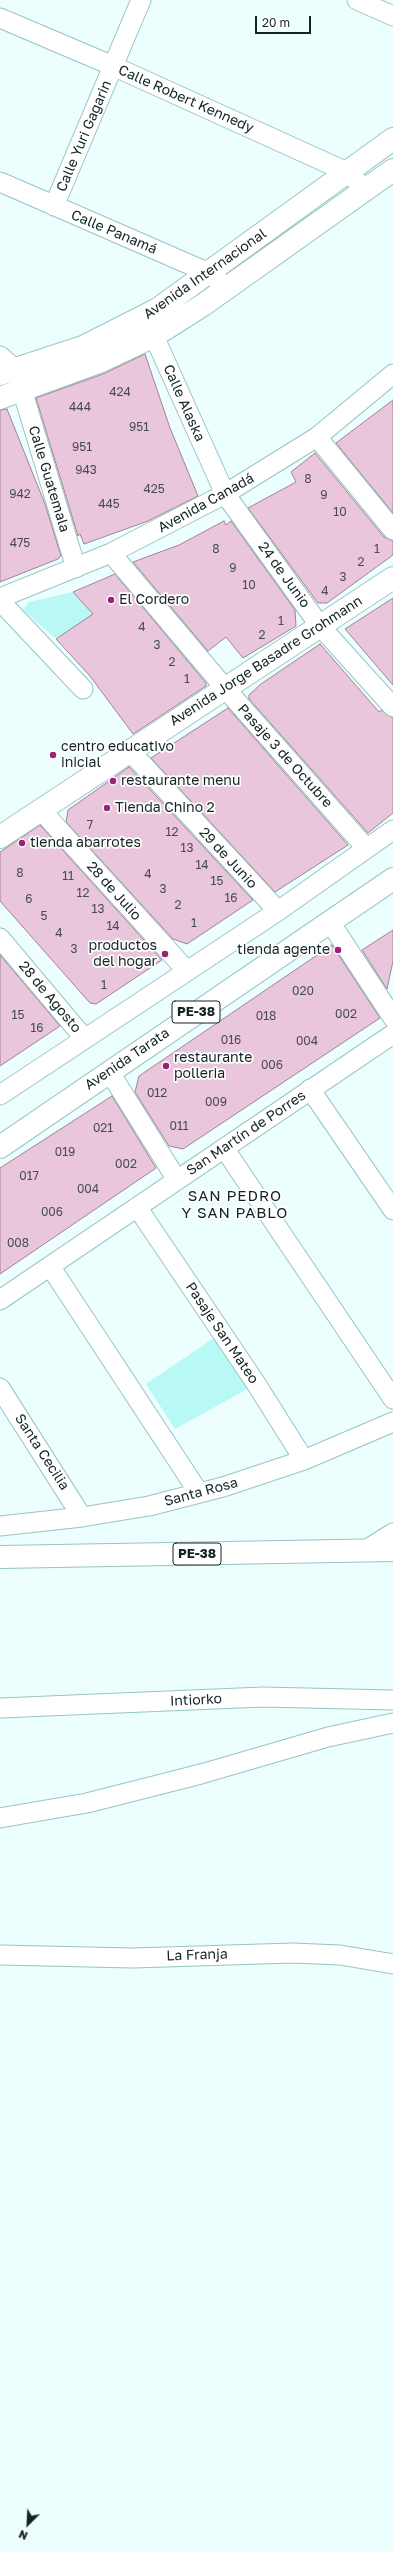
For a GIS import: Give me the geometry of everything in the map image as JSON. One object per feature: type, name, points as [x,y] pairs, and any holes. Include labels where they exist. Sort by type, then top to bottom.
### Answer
[{"type":"main road","name":"Avenida Internacional","points":[[8,372],[63,355],[131,325],[158,309],[393,139]]},
{"type":"main road","name":"Avenida Internacional","points":[[0,398],[99,362],[154,336],[203,305],[226,287],[393,170]]},
{"type":"main road","name":"Avenida Jorge Basadre Grohmann","points":[[0,837],[224,687],[393,578]]},
{"type":"main road","name":"Avenida Tarata","points":[[0,1147],[109,1071],[393,879]]},
{"type":"main road","name":"PE-38","points":[[0,1557],[393,1550]]},
{"type":"street","name":"Calle Yuri Gagarin","points":[[54,206],[141,0]]},
{"type":"street","points":[[357,0],[393,16]]},
{"type":"street","name":"Calle Robert Kennedy","points":[[0,18],[113,66],[347,172],[365,189]]},
{"type":"street","name":"Calle Panamá","points":[[0,182],[209,273],[226,287]]},
{"type":"street","points":[[131,325],[154,336]]},
{"type":"street","name":"Calle Alaska","points":[[154,336],[225,494]]},
{"type":"street","points":[[0,356],[8,372]]},
{"type":"street","name":"Calle Guatemala","points":[[8,372],[21,391],[76,568]]},
{"type":"street","name":"Avenida Canadá","points":[[0,599],[111,553],[225,494],[317,437],[393,374]]},
{"type":"street","points":[[317,437],[393,530]]},
{"type":"street","name":"24 de Junio","points":[[225,494],[320,626],[393,707]]},
{"type":"street","name":"Pasaje 3 de Octubre","points":[[111,553],[224,687],[366,848]]},
{"type":"street","points":[[0,599],[83,689]]},
{"type":"street","name":"29 de Junio","points":[[130,751],[278,911]]},
{"type":"street","name":"28 de Julio","points":[[41,810],[186,971]]},
{"type":"street","points":[[0,1095],[278,911],[393,830]]},
{"type":"street","points":[[330,922],[393,1018]]},
{"type":"street","name":"28 de Agosto","points":[[0,938],[84,1038]]},
{"type":"street","name":"San Martín de Porres","points":[[0,1300],[393,1034]]},
{"type":"street","points":[[109,1071],[177,1180]]},
{"type":"street","points":[[310,1090],[393,1210]]},
{"type":"street","points":[[224,1148],[393,1399]]},
{"type":"street","name":"Pasaje San Mateo","points":[[137,1207],[255,1382],[304,1460]]},
{"type":"street","points":[[50,1266],[199,1493]]},
{"type":"street","name":"Santa Cecilia","points":[[0,1388],[82,1517]]},
{"type":"street","name":"Santa Rosa","points":[[0,1526],[82,1517],[149,1506],[199,1493],[304,1460],[393,1422]]},
{"type":"street","points":[[366,1550],[393,1533]]},
{"type":"street","name":"Intiorko","points":[[0,1708],[263,1696],[393,1700]]},
{"type":"street","points":[[0,1818],[87,1803],[201,1774],[328,1737],[393,1723]]},
{"type":"street","name":"La Franja","points":[[0,1955],[133,1958],[293,1953],[340,1955],[393,1964]]},
{"type":"shaded area","points":[[73,592],[93,614],[56,639],[23,610],[29,602]]},
{"type":"shaded area","points":[[218,1335],[253,1386],[175,1429],[146,1384]]},
{"type":"building","points":[[145,354],[170,428],[198,496],[148,521],[84,544],[80,534],[78,536],[36,398],[103,374]]},
{"type":"building","points":[[393,400],[393,513],[336,443]]},
{"type":"building","points":[[7,409],[45,504],[61,556],[58,559],[0,582],[0,410]]},
{"type":"building","points":[[315,453],[384,537],[393,541],[393,555],[327,603],[318,603],[248,508],[296,482],[291,472]]},
{"type":"building","points":[[224,521],[226,525],[231,521],[295,610],[296,626],[243,658],[226,637],[208,651],[133,562],[179,545]]},
{"type":"building","points":[[115,574],[206,683],[206,686],[133,734],[90,676],[56,639],[93,614],[73,592]]},
{"type":"building","points":[[393,598],[393,685],[345,629]]},
{"type":"building","points":[[320,644],[379,712],[381,710],[393,718],[393,813],[368,833],[249,699],[249,695],[261,684]]},
{"type":"building","points":[[228,708],[348,845],[275,892],[151,758]]},
{"type":"building","points":[[129,767],[253,900],[187,944],[173,939],[66,822],[68,810]]},
{"type":"building","points":[[40,825],[162,960],[96,1004],[90,1003],[0,901],[0,852]]},
{"type":"building","points":[[393,930],[393,961],[387,989],[362,950]]},
{"type":"building","points":[[332,945],[380,1018],[183,1149],[169,1146],[135,1092],[139,1076]]},
{"type":"building","points":[[0,955],[60,1026],[0,1066]]},
{"type":"building","points":[[112,1096],[156,1168],[0,1274],[0,1168]]},
{"type":"place","name":"El Cordero","points":[[111,600]]},
{"type":"place","name":"centro educativo inicial","points":[[53,755]]},
{"type":"place","name":"restaurante menu","points":[[113,781]]},
{"type":"place","name":"Tienda Chino 2","points":[[107,808]]},
{"type":"place","name":"tienda abarrotes","points":[[22,843]]},
{"type":"place","name":"tienda agente","points":[[338,950]]},
{"type":"place","name":"productos del hogar","points":[[165,954]]},
{"type":"place","name":"restaurante polleria","points":[[166,1066]]},
{"type":"district","name":"SAN PEDRO Y SAN PABLO","points":[[235,1204]]}]
